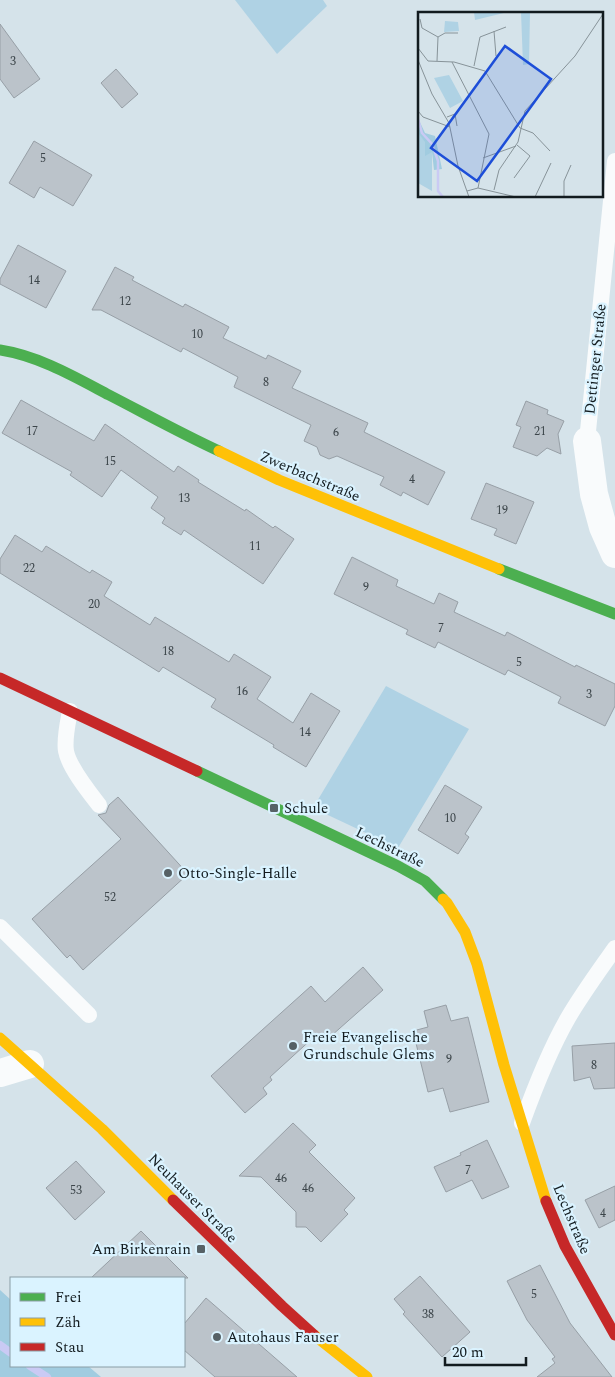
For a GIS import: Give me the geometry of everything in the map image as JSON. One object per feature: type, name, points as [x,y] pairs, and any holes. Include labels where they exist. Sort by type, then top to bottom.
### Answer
[{"type":"street","name":"Zwerbachstraße","points":[[0,350],[12,352],[46,364],[189,437],[279,480],[615,614]]},
{"type":"street","name":"Dettinger Straße","points":[[587,441],[594,494],[603,527],[615,554]]},
{"type":"street","name":"Lechstraße","points":[[0,678],[398,866],[424,881],[447,903],[464,932],[477,964],[504,1064],[551,1215],[582,1278],[615,1335]]},
{"type":"street","name":"Neuhauser Straße","points":[[0,1038],[102,1129],[282,1306],[315,1336],[367,1377]]},
{"type":"street","points":[[0,1074],[30,1064]]},
{"type":"lane","name":"Dettinger Straße","points":[[587,441],[615,161]]},
{"type":"lane","points":[[70,711],[66,729],[66,750],[74,770],[99,805]]},
{"type":"lane","points":[[0,927],[88,1015]]},
{"type":"lane","points":[[522,1123],[545,1065],[568,1019],[592,980],[615,948]]},
{"type":"shaded area","points":[[235,0],[323,0],[327,6],[277,54]]},
{"type":"shaded area","points":[[386,686],[469,729],[398,848],[313,808]]},
{"type":"shaded area","points":[[0,1290],[10,1299],[10,1367],[89,1367],[101,1377],[0,1377]]},
{"type":"building","points":[[0,24],[40,79],[14,98],[0,79]]},
{"type":"building","points":[[116,69],[138,94],[122,108],[101,83]]},
{"type":"building","points":[[34,141],[92,175],[73,206],[40,187],[34,198],[9,183]]},
{"type":"building","points":[[18,245],[66,271],[46,308],[0,284],[0,279]]},
{"type":"building","points":[[115,267],[134,277],[132,280],[183,307],[185,304],[229,327],[223,338],[266,359],[268,355],[301,371],[292,388],[368,423],[364,432],[445,472],[428,505],[403,492],[401,496],[380,485],[384,477],[337,456],[329,459],[320,455],[317,447],[304,441],[311,425],[234,387],[238,377],[183,348],[181,352],[101,310],[92,310]]},
{"type":"building","points":[[21,400],[94,441],[105,424],[174,472],[178,466],[199,480],[198,482],[294,539],[263,584],[184,530],[181,535],[162,523],[165,518],[151,508],[158,497],[121,470],[102,497],[70,475],[72,472],[2,433]]},
{"type":"building","points":[[526,401],[548,410],[547,414],[564,421],[558,434],[561,454],[547,448],[537,456],[513,447],[521,427],[516,425]]},
{"type":"building","points":[[486,483],[534,502],[516,544],[494,535],[497,529],[471,519]]},
{"type":"building","points":[[15,535],[42,552],[46,546],[90,573],[92,570],[112,582],[104,596],[150,625],[155,617],[229,662],[234,654],[271,677],[257,699],[293,723],[311,693],[340,711],[306,767],[273,747],[274,745],[211,707],[216,699],[163,667],[159,672],[0,573],[0,559]]},
{"type":"building","points":[[352,557],[398,580],[396,586],[434,604],[439,593],[458,602],[454,612],[505,636],[507,632],[575,667],[576,665],[615,684],[615,706],[605,726],[558,703],[561,697],[508,670],[505,675],[438,642],[435,648],[406,634],[408,630],[334,594]]},
{"type":"building","points":[[445,785],[482,807],[465,834],[469,837],[458,854],[418,830]]},
{"type":"building","points":[[118,797],[188,874],[83,970],[70,955],[67,958],[32,919],[121,839],[98,815],[106,813],[109,805]]},
{"type":"building","points":[[363,967],[383,990],[322,1044],[315,1036],[270,1077],[272,1080],[263,1088],[267,1094],[245,1113],[211,1076],[311,986],[325,1002]]},
{"type":"building","points":[[446,1005],[451,1021],[468,1017],[489,1102],[450,1112],[443,1088],[428,1092],[413,1031],[428,1027],[424,1011]]},
{"type":"building","points":[[615,1043],[615,1088],[594,1089],[590,1077],[574,1081],[572,1046]]},
{"type":"building","points":[[293,1123],[316,1145],[309,1152],[355,1198],[344,1210],[348,1214],[321,1242],[306,1227],[296,1227],[296,1212],[261,1177],[239,1176]]},
{"type":"building","points":[[487,1140],[509,1187],[482,1199],[472,1180],[446,1192],[434,1167],[461,1155],[460,1153]]},
{"type":"building","points":[[76,1161],[105,1192],[75,1220],[46,1188]]},
{"type":"building","points":[[615,1186],[615,1220],[599,1228],[585,1200]]},
{"type":"building","points":[[141,1231],[188,1278],[185,1277],[92,1277]]},
{"type":"building","points":[[540,1265],[570,1323],[612,1377],[537,1377],[555,1363],[552,1359],[555,1357],[527,1320],[507,1281]]},
{"type":"building","points":[[420,1276],[470,1332],[442,1357],[403,1314],[405,1312],[394,1299]]},
{"type":"building","name":"Autohaus Fauser","points":[[206,1298],[297,1377],[215,1377],[185,1351],[185,1323]]},
{"type":"waterway","points":[[0,1345],[10,1352]]},
{"type":"waterway","points":[[32,1367],[47,1377]]},
{"type":"traffic: fast","points":[[0,350],[43,362],[219,451]]},
{"type":"traffic: fast","points":[[499,569],[615,614]]},
{"type":"traffic: fast","points":[[197,771],[398,866],[425,881],[443,899]]},
{"type":"traffic: slow","points":[[219,451],[279,480],[499,569]]},
{"type":"traffic: slow","points":[[443,899],[465,932],[477,964],[504,1065],[546,1201]]},
{"type":"traffic: slow","points":[[0,1038],[102,1129],[173,1200]]},
{"type":"traffic: slow","points":[[314,1335],[367,1377]]},
{"type":"traffic: jam","points":[[0,678],[197,771]]},
{"type":"traffic: jam","points":[[173,1200],[314,1335]]},
{"type":"traffic: jam","points":[[546,1201],[565,1246],[615,1335]]},
{"type":"place","name":"Schule","points":[[274,808]]},
{"type":"place","name":"Otto-Single-Halle","points":[[168,873]]},
{"type":"place","name":"Freie Evangelische Grundschule Glems","points":[[293,1046]]},
{"type":"place","name":"Am Birkenrain","points":[[201,1249]]},
{"type":"place","name":"Autohaus Fauser","points":[[217,1337]]}]
